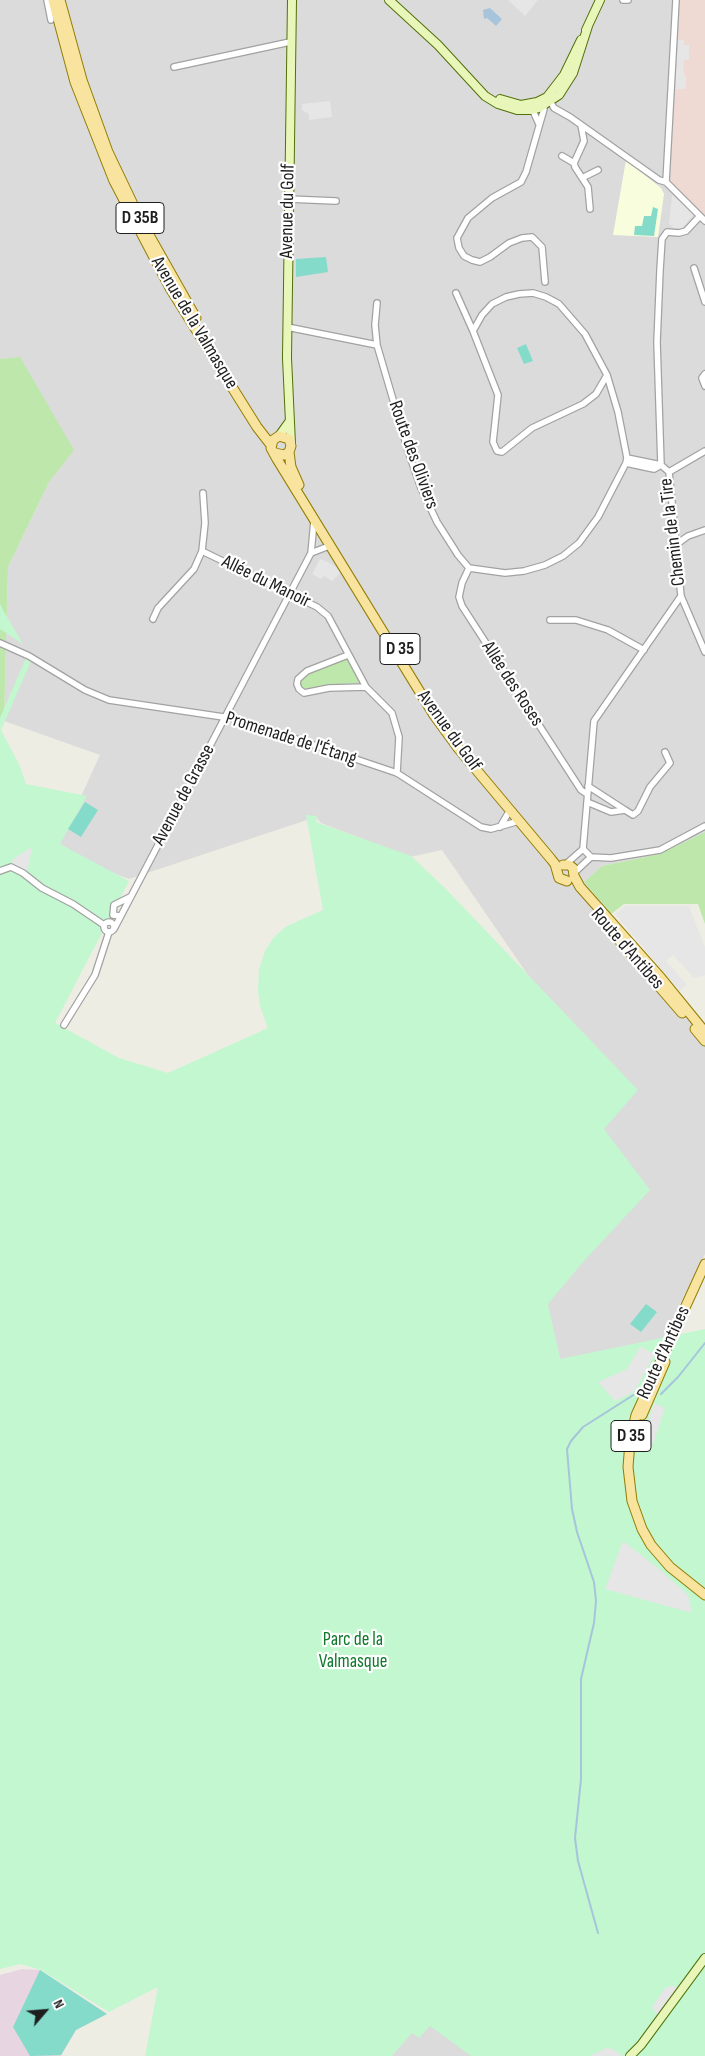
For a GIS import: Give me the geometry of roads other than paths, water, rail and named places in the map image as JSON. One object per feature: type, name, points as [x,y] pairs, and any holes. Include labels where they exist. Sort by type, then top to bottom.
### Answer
[{"type":"main road","name":"Avenue de la Valmasque","points":[[53,0],[75,82],[114,181],[257,427],[273,449]]},
{"type":"main road","name":"Avenue de la Valmasque","points":[[60,0],[82,80],[108,152],[140,219],[174,286],[192,311],[261,424],[268,431],[278,436]]},
{"type":"main road","name":"Avenue du Golf","points":[[292,0],[287,327],[290,422],[292,428],[290,449],[293,475],[462,745],[562,866]]},
{"type":"main road","points":[[390,0],[468,77],[484,90],[503,101],[521,105],[541,104],[560,95],[573,73],[588,26]]},
{"type":"main road","points":[[541,104],[559,83],[600,0]]},
{"type":"main road","points":[[278,436],[289,439],[290,449],[284,456],[273,449],[273,440],[290,422]]},
{"type":"main road","name":"Avenue du Golf","points":[[273,449],[329,546],[434,715],[458,748],[551,859],[562,866]]},
{"type":"main road","points":[[327,532],[329,546]]},
{"type":"main road","points":[[562,866],[571,866],[572,877],[559,878],[562,866]]},
{"type":"main road","name":"Route d'Antibes","points":[[572,877],[624,940],[705,1032]]},
{"type":"main road","name":"Route d'Antibes","points":[[679,1004],[705,1040]]},
{"type":"main road","name":"Route d'Antibes","points":[[705,1264],[636,1415],[630,1442],[628,1467],[632,1501],[642,1529],[651,1545],[670,1567],[705,1596]]},
{"type":"main road","name":"Route d'Antibes","points":[[705,1275],[642,1415],[634,1442],[632,1466],[636,1499],[654,1540],[673,1564],[705,1590]]},
{"type":"main road","points":[[630,2056],[641,2045],[705,1958]]},
{"type":"street","points":[[47,0],[51,20]]},
{"type":"street","points":[[623,0],[628,0]]},
{"type":"street","points":[[666,182],[676,0]]},
{"type":"street","points":[[174,67],[290,42]]},
{"type":"street","points":[[541,104],[539,124],[526,172],[520,182],[492,198],[468,218],[457,238],[459,248],[464,256],[480,262],[509,243],[522,238],[532,237],[542,247],[545,282]]},
{"type":"street","points":[[539,124],[541,104]]},
{"type":"street","points":[[541,104],[554,108],[659,180],[666,182],[705,220]]},
{"type":"street","points":[[574,163],[584,141],[581,125]]},
{"type":"street","points":[[562,156],[574,163],[588,187],[590,209]]},
{"type":"street","points":[[582,178],[598,170]]},
{"type":"street","points":[[288,199],[336,201]]},
{"type":"street","name":"Chemin de la Tire","points":[[584,849],[594,721],[681,596],[669,472],[661,465],[657,342],[662,239],[667,232],[686,231],[700,216]]},
{"type":"street","points":[[694,268],[705,302]]},
{"type":"street","points":[[456,293],[474,331],[498,395],[493,442],[497,451],[502,452],[532,428],[584,404],[596,394],[607,375]]},
{"type":"street","points":[[469,568],[505,573],[524,571],[545,565],[563,556],[578,543],[598,518],[627,460],[618,412],[607,375],[585,334],[559,304],[533,293],[506,297],[492,304],[482,315],[474,331]]},
{"type":"street","name":"Route des Oliviers","points":[[377,303],[375,325],[377,345],[392,401],[421,488],[437,522],[458,555],[469,568]]},
{"type":"street","points":[[287,327],[377,345]]},
{"type":"street","points":[[705,374],[702,378],[705,386]]},
{"type":"street","points":[[669,472],[705,451]]},
{"type":"street","points":[[627,460],[661,465]]},
{"type":"street","points":[[153,619],[158,608],[194,569],[202,551],[205,523],[202,493]]},
{"type":"street","name":"Avenue de Grasse","points":[[64,1025],[95,975],[116,916],[130,897],[226,717],[310,553],[314,521]]},
{"type":"street","points":[[676,544],[688,536],[705,530]]},
{"type":"street","points":[[310,553],[329,546]]},
{"type":"street","name":"Allée du Manoir","points":[[202,551],[317,606],[328,616],[366,687],[385,704],[396,721],[399,737],[397,773]]},
{"type":"street","name":"Allée des Roses","points":[[469,568],[462,583],[459,597],[462,606],[581,790],[588,794]]},
{"type":"street","points":[[681,596],[705,652]]},
{"type":"street","points":[[550,620],[576,620],[600,627],[644,650]]},
{"type":"street","name":"Promenade de l'Étang","points":[[0,643],[29,656],[85,690],[108,700],[226,717],[246,722],[397,773],[481,827],[491,829],[519,821]]},
{"type":"street","points":[[348,655],[306,671],[298,679],[299,689],[304,693],[329,688],[366,687]]},
{"type":"street","points":[[588,786],[633,815],[638,810],[650,787],[670,763],[665,752]]},
{"type":"street","points":[[587,802],[610,812],[626,810]]},
{"type":"street","points":[[500,826],[510,810]]},
{"type":"street","points":[[562,866],[584,849],[591,857],[611,858],[660,850],[705,826]]},
{"type":"street","points":[[572,877],[591,857]]},
{"type":"street","points":[[0,870],[11,867],[23,873],[48,892],[73,904],[105,924],[112,923],[112,931]]},
{"type":"street","points":[[105,924],[116,916],[114,904],[130,897]]},
{"type":"waterway","points":[[661,1394],[678,1377],[705,1343]]},
{"type":"waterway","points":[[598,1933],[578,1861],[575,1838],[581,1779],[581,1679],[594,1623],[596,1601],[594,1582],[577,1532],[572,1509],[567,1449],[583,1427],[635,1394]]},
{"type":"park label","name":"Parc de la Valmasque","points":[[353,1651]]}]
